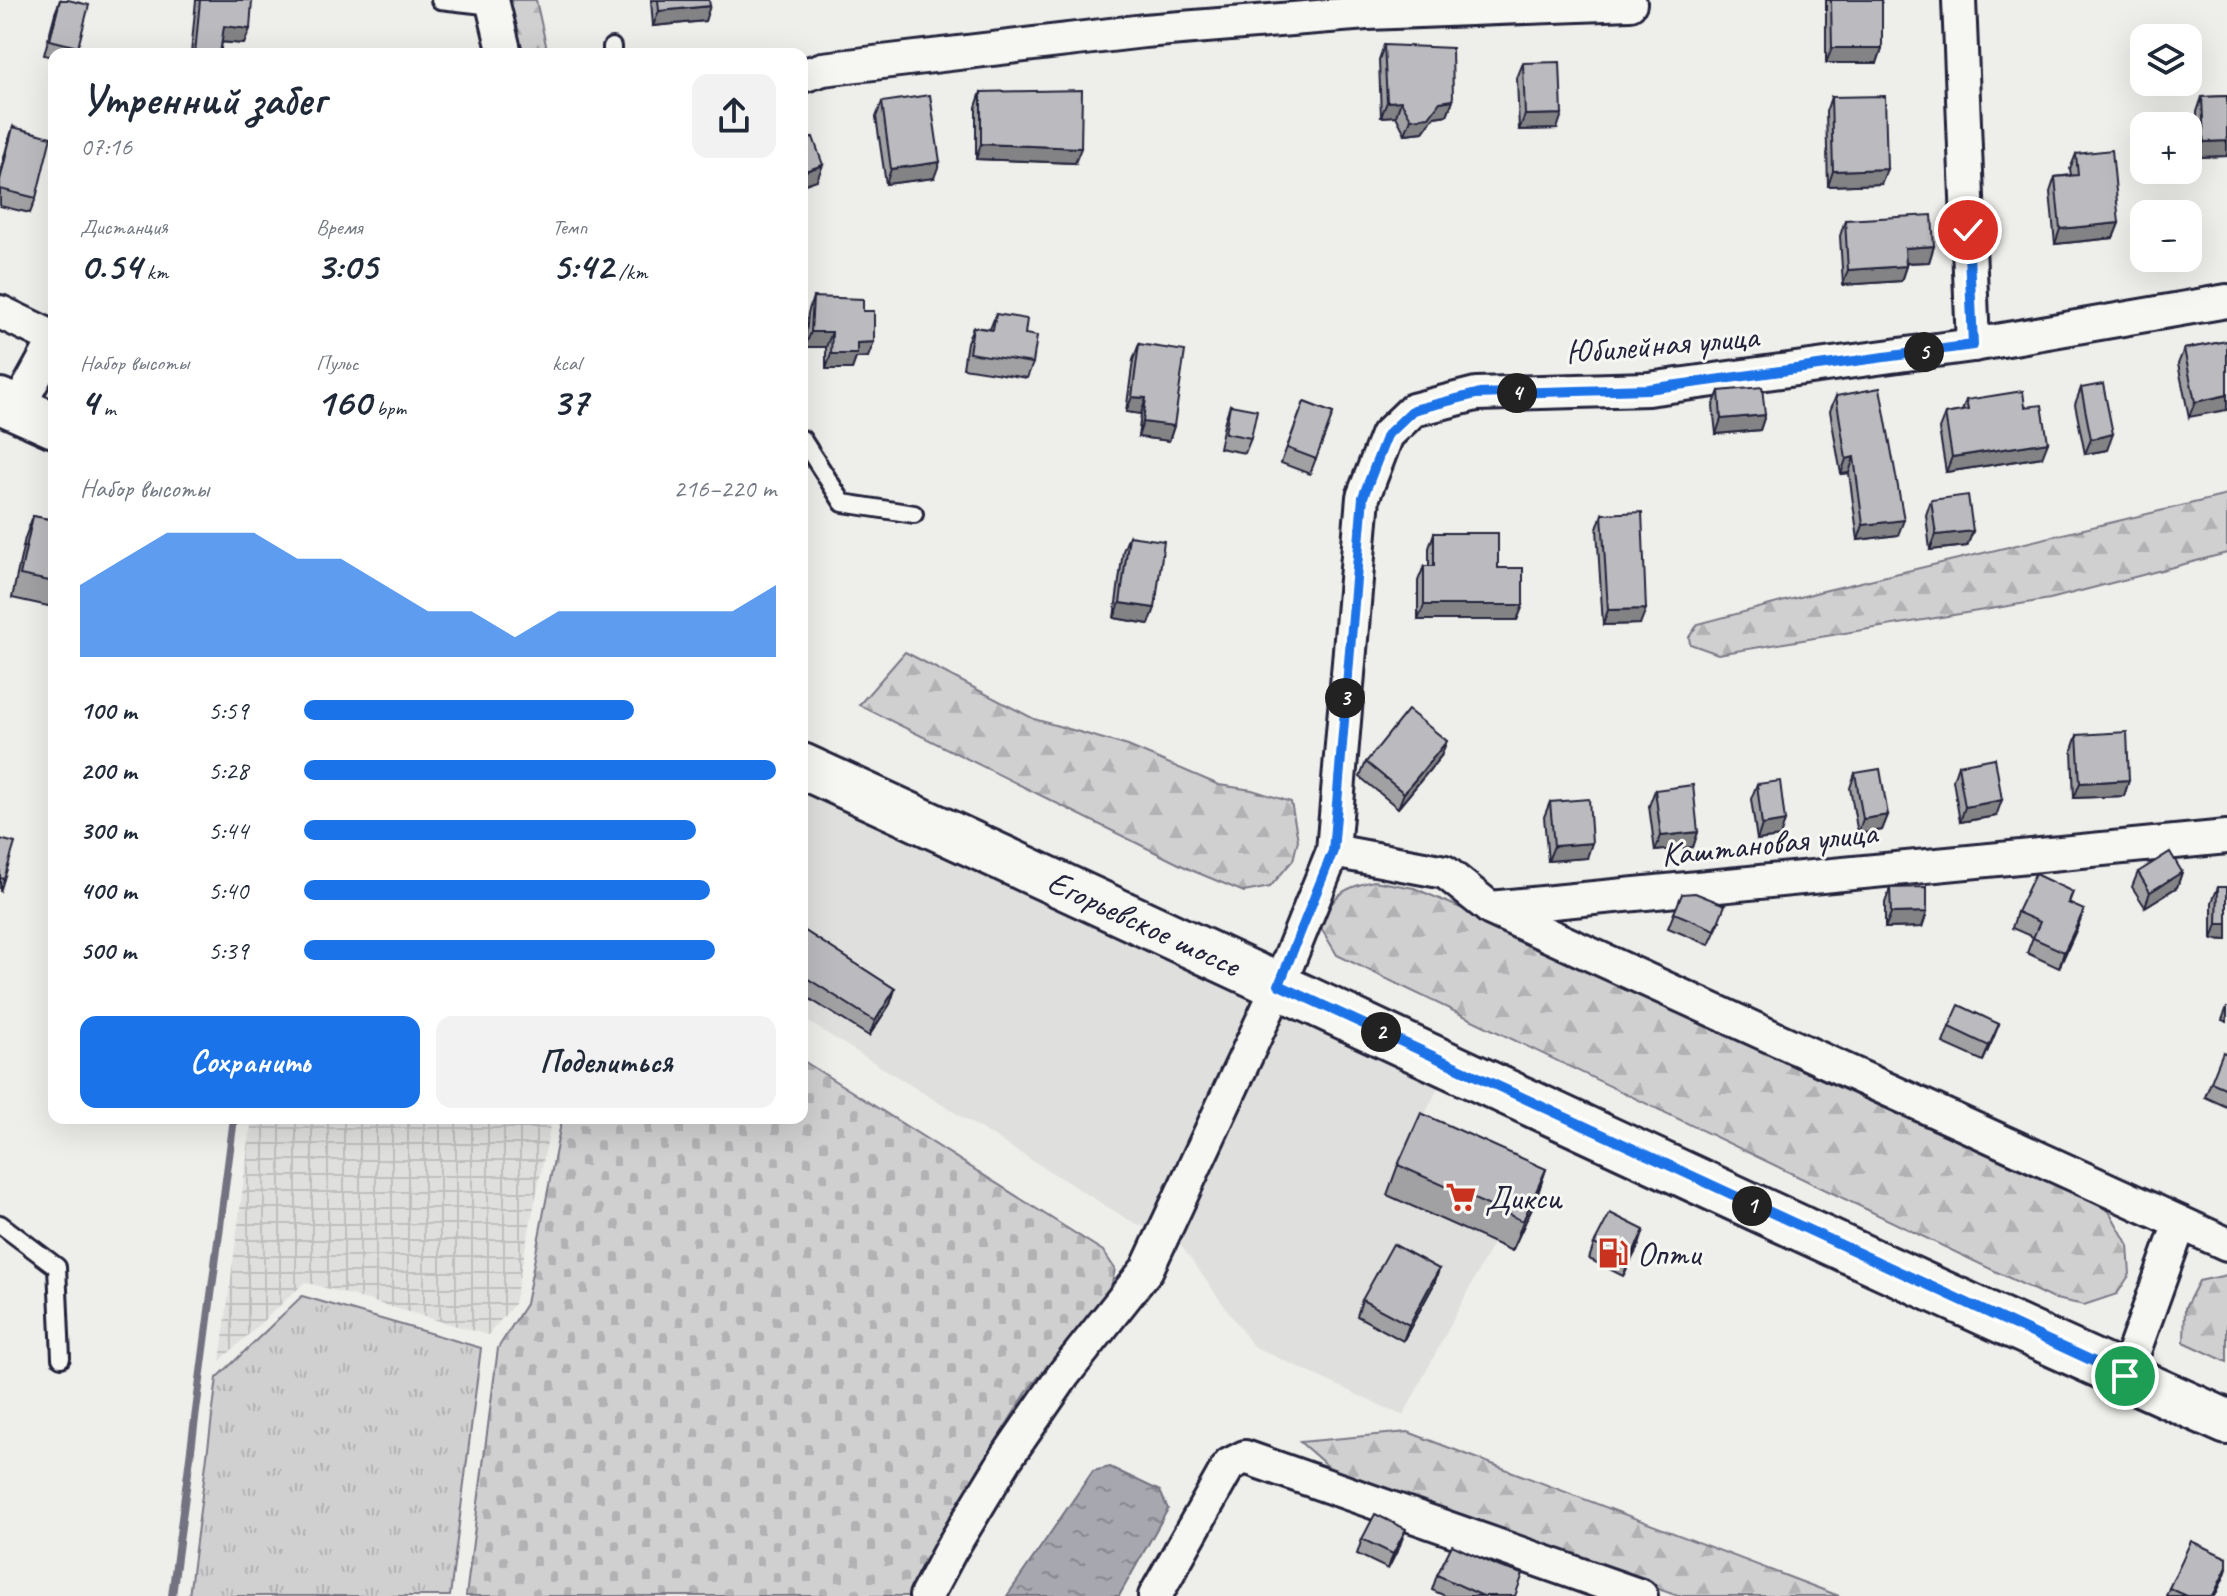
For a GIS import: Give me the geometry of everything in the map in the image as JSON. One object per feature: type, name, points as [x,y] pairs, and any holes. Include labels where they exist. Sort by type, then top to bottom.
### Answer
[{"type":"main road","name":"Егорьевское шоссе","points":[[808,769],[2227,1422]]},
{"type":"street","points":[[1959,0],[1973,345]]},
{"type":"street","points":[[492,3],[503,48]]},
{"type":"street","points":[[808,74],[823,69],[1144,31],[1367,13],[1630,3]]},
{"type":"street","name":"Юбилейная улица","points":[[926,1596],[1007,1457],[1064,1374],[1147,1269],[1279,985],[1333,851],[1363,497],[1387,435],[1413,410],[1476,394],[1648,389],[1973,345],[2227,301]]},
{"type":"street","points":[[0,312],[48,337]]},
{"type":"street","points":[[24,412],[48,354]]},
{"type":"street","name":"Каштановая улица","points":[[1490,908],[2227,837]]},
{"type":"street","points":[[1333,851],[1445,872],[1490,908],[2227,1244]]},
{"type":"street","points":[[2125,1376],[2180,1223]]},
{"type":"street","points":[[1155,1596],[1229,1465],[1245,1457],[1641,1596]]},
{"type":"lane","points":[[440,0],[492,3]]},
{"type":"lane","points":[[808,448],[843,503],[914,514]]},
{"type":"lane","points":[[0,1224],[57,1267],[61,1358]]},
{"type":"shaded area","points":[[808,789],[1439,1086],[1411,1143],[1536,1199],[1512,1251],[1493,1243],[1403,1416],[1253,1346],[1180,1244],[1127,1219],[808,1022]]},
{"type":"shaded area","points":[[251,1124],[551,1124],[514,1304],[488,1335],[305,1282],[220,1361]]},
{"type":"green space","points":[[507,0],[536,0],[547,48],[518,48]]},
{"type":"green space","points":[[2227,495],[2227,553],[2050,599],[1718,654],[1690,644],[1689,637],[1698,624],[1819,592]]},
{"type":"green space","points":[[905,652],[1034,719],[1128,746],[1219,785],[1252,790],[1291,802],[1298,840],[1293,860],[1270,887],[1244,892],[1191,870],[859,705]]},
{"type":"green space","points":[[1374,881],[1414,888],[1856,1078],[2109,1211],[2128,1245],[2130,1274],[2117,1294],[2084,1305],[2051,1298],[1337,955],[1321,928],[1329,908],[1345,891]]},
{"type":"green space","points":[[808,1064],[1103,1251],[1115,1269],[1111,1288],[1028,1390],[978,1470],[910,1596],[466,1596],[498,1348],[526,1304],[561,1124],[808,1124]]},
{"type":"green space","points":[[2227,1275],[2227,1362],[2184,1342],[2185,1308],[2199,1281]]},
{"type":"green space","points":[[302,1296],[481,1348],[450,1596],[189,1596],[217,1378]]},
{"type":"green space","points":[[1408,1432],[1839,1596],[1678,1596],[1339,1476],[1300,1442]]},
{"type":"water","points":[[1110,1467],[1160,1491],[1168,1509],[1119,1596],[1007,1596],[1093,1471]]},
{"type":"building","points":[[60,0],[89,5],[78,47],[50,40]]},
{"type":"building","points":[[200,0],[252,0],[250,29],[224,26],[221,48],[196,48]]},
{"type":"building","points":[[658,0],[709,0],[710,6],[659,11]]},
{"type":"building","points":[[1831,0],[1882,0],[1882,48],[1832,48]]},
{"type":"building","points":[[1384,45],[1452,48],[1453,100],[1440,102],[1429,117],[1411,119],[1401,101],[1387,102]]},
{"type":"building","points":[[1560,62],[1562,114],[1525,115],[1523,63]]},
{"type":"building","points":[[1082,90],[1081,148],[981,144],[981,92]]},
{"type":"building","points":[[930,95],[940,162],[891,169],[882,102]]},
{"type":"building","points":[[1885,96],[1887,169],[1833,171],[1831,97]]},
{"type":"building","points":[[2227,96],[2227,141],[2204,142],[2202,97]]},
{"type":"building","points":[[13,127],[48,136],[48,149],[36,198],[0,189]]},
{"type":"building","points":[[813,137],[823,165],[808,170],[808,138]]},
{"type":"building","points":[[2112,150],[2119,223],[2060,229],[2055,177],[2078,175],[2076,154]]},
{"type":"building","points":[[1932,215],[1934,246],[1905,248],[1906,266],[1848,270],[1845,220]]},
{"type":"building","points":[[813,297],[863,299],[863,311],[874,311],[874,342],[857,343],[857,354],[831,354],[832,332],[811,332]]},
{"type":"building","points":[[996,314],[1027,319],[1025,334],[1037,336],[1033,363],[969,353],[973,327],[993,330]]},
{"type":"building","points":[[2227,341],[2227,395],[2195,402],[2184,349]]},
{"type":"building","points":[[1139,344],[1185,351],[1174,426],[1143,422],[1146,398],[1132,397]]},
{"type":"building","points":[[2103,384],[2113,434],[2091,439],[2081,388]]},
{"type":"building","points":[[1762,387],[1765,415],[1721,419],[1719,391]]},
{"type":"building","points":[[1880,388],[1904,520],[1863,525],[1854,457],[1846,459],[1836,396]]},
{"type":"building","points":[[2023,391],[2025,407],[2042,405],[2048,442],[1952,457],[1945,414],[1968,410],[1966,400]]},
{"type":"building","points":[[1304,402],[1333,413],[1316,459],[1287,448]]},
{"type":"building","points":[[1230,405],[1257,410],[1251,438],[1225,433]]},
{"type":"building","points":[[1968,495],[1973,531],[1936,535],[1931,500]]},
{"type":"building","points":[[1642,512],[1646,609],[1608,610],[1602,514]]},
{"type":"building","points":[[33,516],[48,519],[48,581],[20,575]]},
{"type":"building","points":[[1434,533],[1498,533],[1498,568],[1523,568],[1523,605],[1424,605],[1424,566],[1434,566]]},
{"type":"building","points":[[1129,536],[1164,541],[1155,608],[1120,603]]},
{"type":"building","points":[[1408,710],[1447,741],[1404,793],[1366,762]]},
{"type":"building","points":[[2127,732],[2129,780],[2080,783],[2077,735]]},
{"type":"building","points":[[1995,758],[2002,800],[1965,807],[1958,765]]},
{"type":"building","points":[[1880,769],[1888,815],[1863,819],[1855,773]]},
{"type":"building","points":[[1780,781],[1785,821],[1762,825],[1757,784]]},
{"type":"building","points":[[1693,785],[1698,832],[1661,836],[1655,790]]},
{"type":"building","points":[[1589,799],[1592,843],[1554,846],[1550,802]]},
{"type":"building","points":[[0,839],[15,843],[4,879],[0,878]]},
{"type":"building","points":[[2170,852],[2182,872],[2150,892],[2138,872]]},
{"type":"building","points":[[2035,874],[2073,892],[2068,903],[2084,910],[2064,952],[2033,938],[2040,922],[2017,912]]},
{"type":"building","points":[[1927,887],[1927,912],[1891,913],[1890,888]]},
{"type":"building","points":[[2218,887],[2227,887],[2227,924],[2217,924]]},
{"type":"building","points":[[1695,893],[1725,905],[1715,930],[1674,913],[1682,894]]},
{"type":"building","points":[[808,933],[895,989],[875,1021],[808,979]]},
{"type":"building","points":[[1959,1005],[1999,1024],[1989,1046],[1949,1027]]},
{"type":"building","points":[[2223,1052],[2227,1054],[2227,1089],[2211,1082]]},
{"type":"building","points":[[1421,1113],[1546,1169],[1523,1221],[1398,1165]]},
{"type":"building","points":[[1610,1213],[1644,1230],[1629,1261],[1594,1244]]},
{"type":"building","points":[[1393,1244],[1439,1269],[1409,1325],[1362,1300]]},
{"type":"building","points":[[1375,1514],[1406,1529],[1393,1554],[1362,1539]]},
{"type":"building","points":[[2191,1541],[2227,1558],[2227,1567],[2213,1596],[2187,1596],[2169,1588]]},
{"type":"building","points":[[1452,1545],[1523,1574],[1515,1596],[1483,1596],[1437,1575]]},
{"type":"waterway","points":[[172,1596],[233,1124]]},
{"type":"place","name":"Дикси","points":[[1461,1197]]},
{"type":"place","name":"Опти","points":[[1613,1253]]},
{"type":"route","points":[[1968,230],[1973,345],[1648,389],[1476,394],[1413,410],[1387,435],[1363,497],[1333,851],[1279,985],[2125,1376]]}]
